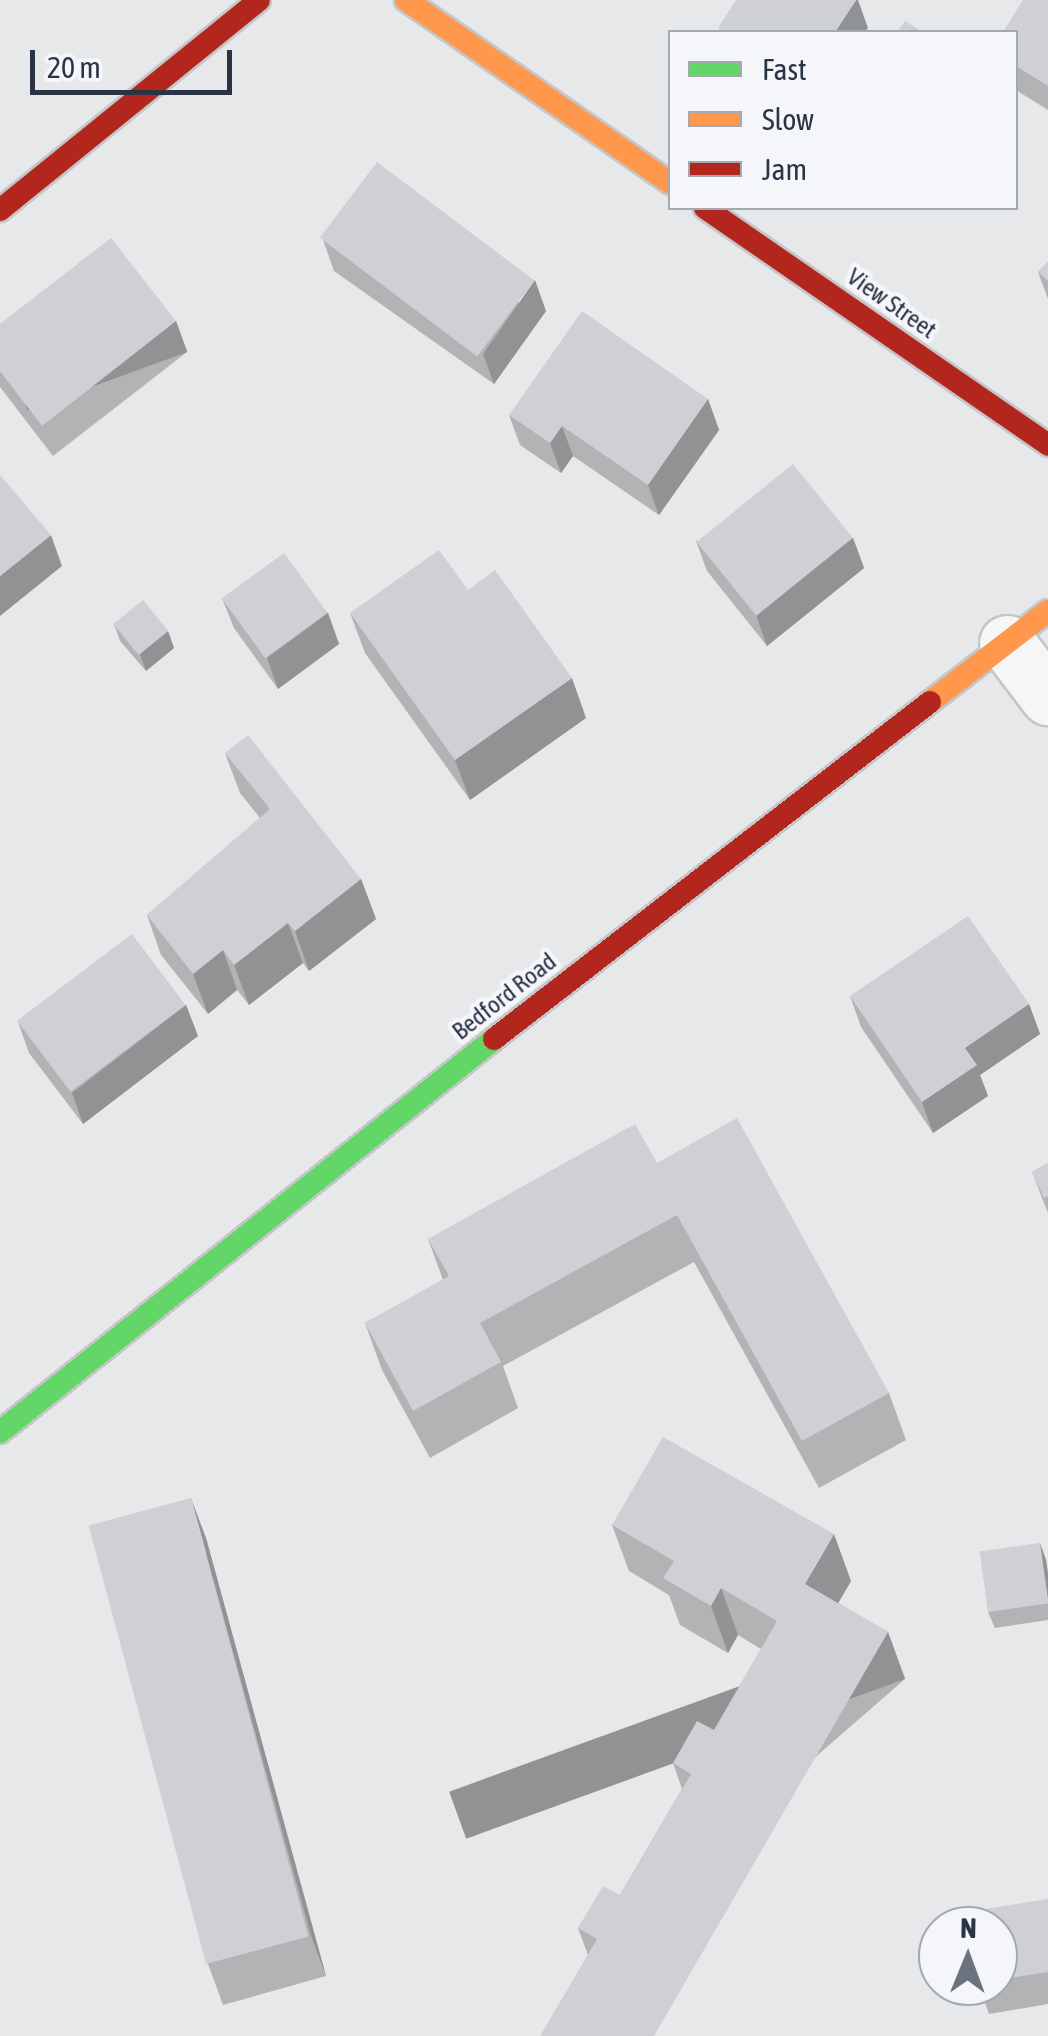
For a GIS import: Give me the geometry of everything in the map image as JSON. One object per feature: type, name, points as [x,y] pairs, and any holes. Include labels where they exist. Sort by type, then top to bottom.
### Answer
[{"type":"main road","points":[[0,210],[258,0]]},
{"type":"main road","points":[[406,0],[668,182]]},
{"type":"main road","name":"View Street","points":[[709,210],[1048,444]]},
{"type":"main road","name":"Bedford Road","points":[[0,1432],[253,1225],[1027,627]]},
{"type":"street","points":[[1027,627],[1048,697]]},
{"type":"building","points":[[736,0],[856,0],[836,30],[718,28]]},
{"type":"building","points":[[1023,0],[1048,0],[1048,86],[1018,67],[1018,30],[1004,30]]},
{"type":"building","points":[[905,21],[920,30],[898,30]]},
{"type":"building","points":[[377,162],[534,281],[477,356],[320,238]]},
{"type":"building","points":[[111,238],[176,321],[42,426],[0,371],[0,324]]},
{"type":"building","points":[[1048,262],[1048,281],[1038,272]]},
{"type":"building","points":[[582,311],[708,399],[648,485],[562,426],[550,443],[509,415]]},
{"type":"building","points":[[793,464],[853,538],[756,616],[697,542]]},
{"type":"building","points":[[0,475],[51,535],[0,576]]},
{"type":"building","points":[[439,550],[468,590],[495,570],[572,678],[455,760],[350,613]]},
{"type":"building","points":[[284,553],[327,613],[265,658],[222,598]]},
{"type":"building","points":[[143,600],[168,631],[139,655],[113,624]]},
{"type":"building","points":[[248,735],[361,879],[295,931],[288,923],[234,965],[223,950],[193,974],[147,915],[270,809],[225,753]]},
{"type":"building","points":[[968,916],[1029,1004],[965,1048],[977,1065],[922,1102],[850,996]]},
{"type":"building","points":[[132,934],[186,1005],[71,1092],[17,1021]]},
{"type":"building","points":[[737,1118],[889,1393],[802,1441],[677,1215],[480,1323],[501,1362],[413,1411],[365,1323],[449,1276],[428,1239],[635,1124],[657,1163]]},
{"type":"building","points":[[1048,1163],[1048,1196],[1044,1198],[1032,1172]]},
{"type":"building","points":[[663,1437],[834,1534],[805,1584],[888,1632],[654,2036],[540,2036],[597,1939],[578,1928],[603,1886],[620,1895],[691,1774],[673,1763],[697,1721],[714,1730],[777,1621],[721,1588],[711,1606],[663,1578],[674,1561],[612,1525]]},
{"type":"building","points":[[191,1498],[309,1937],[206,1964],[89,1525]]},
{"type":"building","points":[[1040,1543],[1048,1603],[988,1612],[980,1551]]},
{"type":"building","points":[[1048,1899],[1048,1972],[1018,1977],[1018,1906],[1004,1906]]},
{"type":"traffic: fast","points":[[0,1432],[494,1039]]},
{"type":"traffic: slow","points":[[406,0],[668,182]]},
{"type":"traffic: slow","points":[[930,702],[1048,611]]},
{"type":"traffic: jam","points":[[0,210],[259,0]]},
{"type":"traffic: jam","points":[[708,210],[1048,445]]},
{"type":"traffic: jam","points":[[494,1039],[930,702]]}]
